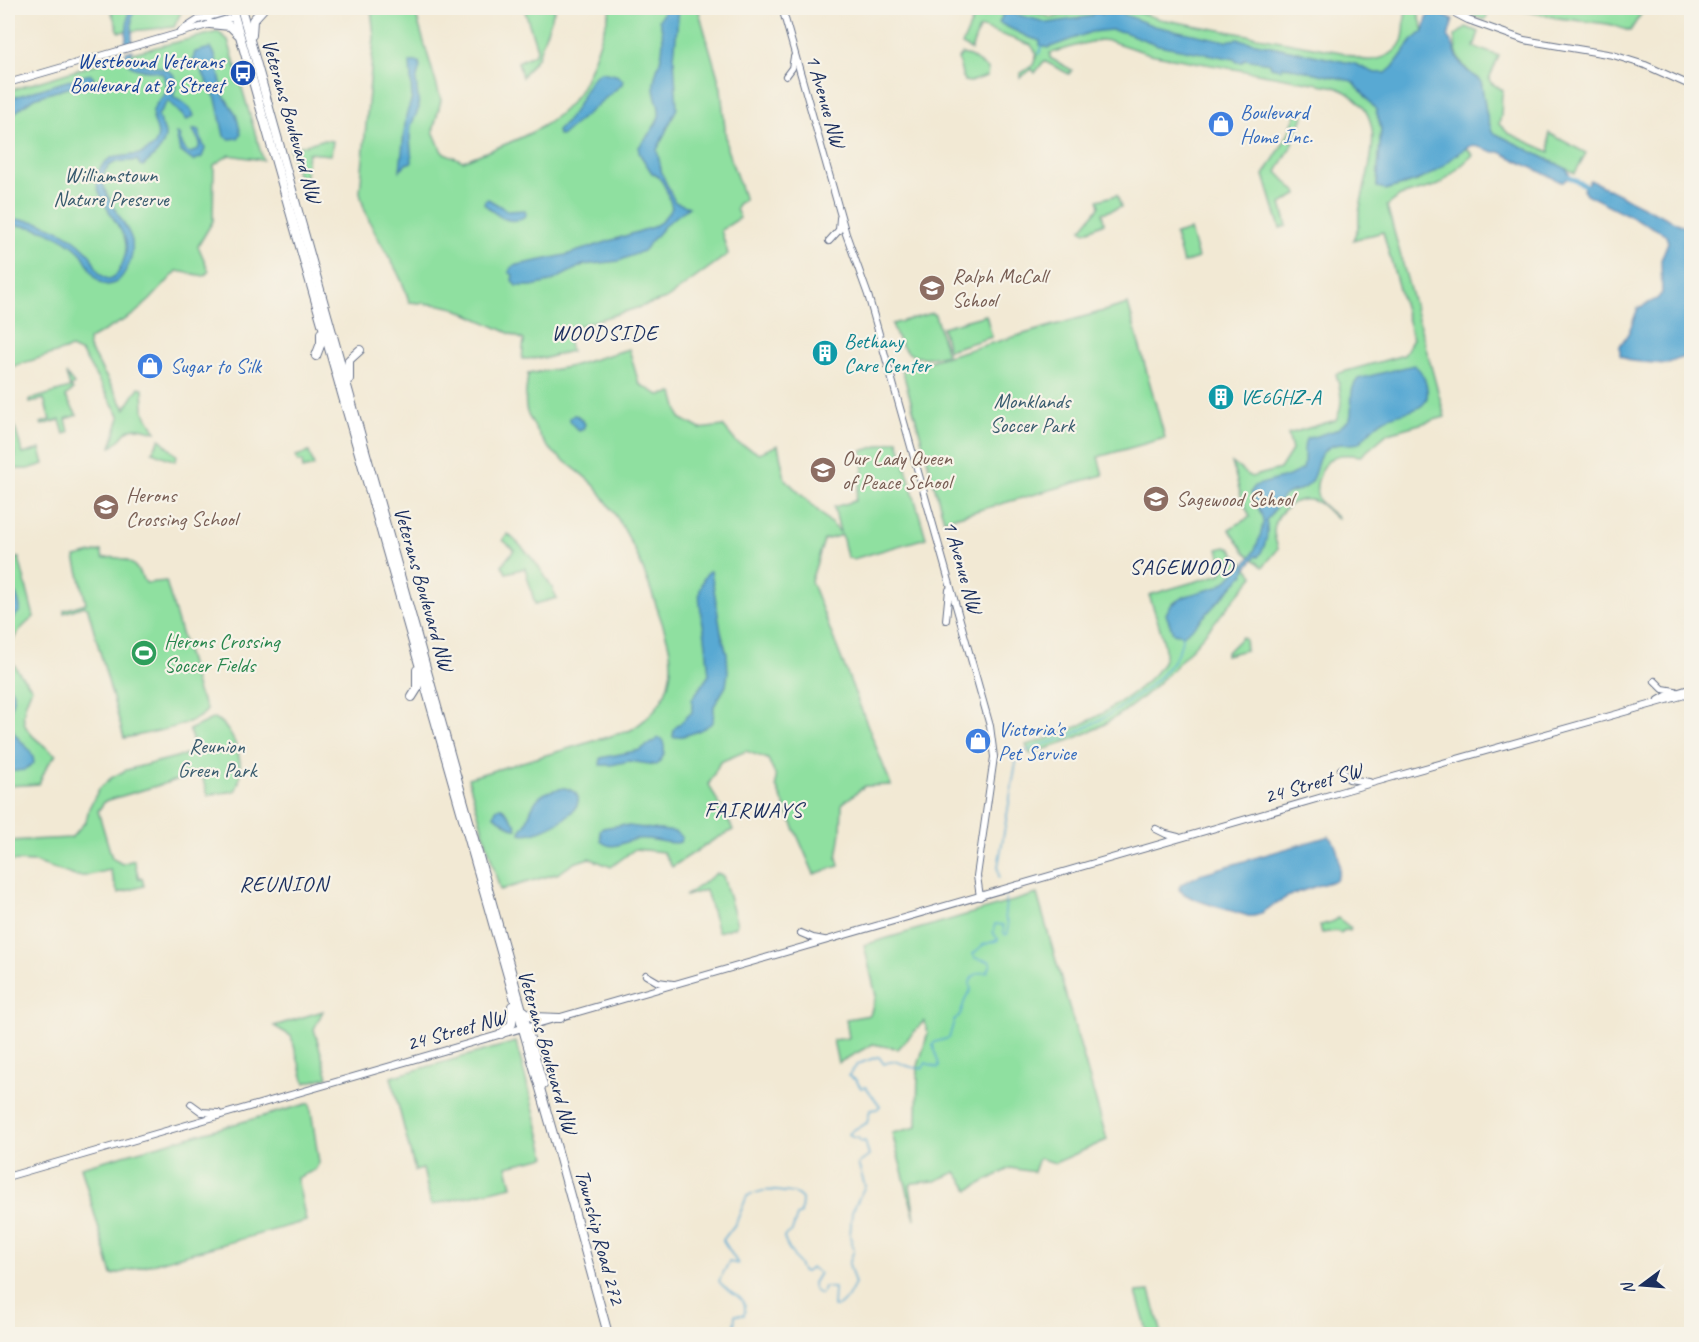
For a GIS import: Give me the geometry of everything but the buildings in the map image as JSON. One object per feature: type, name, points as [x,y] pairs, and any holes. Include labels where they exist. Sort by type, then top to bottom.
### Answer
[{"type":"main road","points":[[220,8],[209,21],[230,26],[236,30],[241,40]]},
{"type":"main road","points":[[237,11],[265,8]]},
{"type":"main road","points":[[251,43],[253,20],[265,8]]},
{"type":"main road","name":"Veterans Boulevard NW","points":[[237,11],[241,40],[511,987],[547,1100],[557,1148]]},
{"type":"main road","name":"Veterans Boulevard NW","points":[[237,11],[251,43],[350,392],[523,1010],[525,1028]]},
{"type":"main road","points":[[316,356],[321,343],[320,317]]},
{"type":"main road","points":[[350,392],[349,360],[360,350]]},
{"type":"main road","points":[[412,697],[418,685],[416,651]]},
{"type":"main road","points":[[501,1034],[510,1027],[513,1020],[511,987]]},
{"type":"main road","points":[[523,1010],[532,1017],[560,1018]]},
{"type":"main road","name":"Township Road 272","points":[[557,1148],[608,1335]]},
{"type":"street","name":"1 Avenue NW","points":[[782,8],[841,214],[868,295],[990,726],[994,749],[977,876],[980,897]]},
{"type":"street","name":"1 Avenue NW","points":[[787,8],[793,45]]},
{"type":"street","points":[[1445,8],[1459,16],[1524,40],[1597,52],[1645,65],[1692,86]]},
{"type":"street","points":[[8,83],[124,50],[180,32],[198,20],[209,21],[237,11]]},
{"type":"street","points":[[786,76],[792,68],[795,53]]},
{"type":"street","points":[[829,241],[839,230],[841,214]]},
{"type":"street","points":[[946,620],[950,583]]},
{"type":"street","points":[[1655,681],[1663,689],[1682,691]]},
{"type":"street","name":"24 Street SW","points":[[1656,702],[1666,696],[1692,688]]},
{"type":"street","name":"24 Street SW","points":[[980,897],[1182,837],[1692,693]]},
{"type":"street","points":[[1341,769],[1349,779],[1372,783]]},
{"type":"street","points":[[1156,829],[1166,834],[1182,837]]},
{"type":"street","name":"24 Street NW","points":[[10,1176],[980,897]]},
{"type":"street","points":[[801,933],[813,938],[828,940]]},
{"type":"street","points":[[646,975],[658,982],[677,984]]},
{"type":"street","points":[[191,1104],[206,1113],[236,1110]]},
{"type":"green space","points":[[110,8],[183,8],[174,27],[119,32]]},
{"type":"green space","points":[[371,8],[414,8],[441,100],[433,131],[442,152],[463,161],[530,133],[560,114],[582,86],[591,67],[611,8],[698,8],[721,88],[727,149],[745,200],[738,204],[736,209],[740,218],[721,230],[728,254],[666,299],[565,330],[571,351],[546,358],[522,359],[524,340],[454,308],[409,302],[398,274],[369,221],[360,192],[374,37]]},
{"type":"green space","points":[[524,8],[555,8],[538,56],[522,77],[518,62],[535,54],[537,49]]},
{"type":"green space","points":[[978,8],[1023,8],[1052,18],[1091,8],[1124,8],[1160,19],[1341,52],[1357,58],[1372,60],[1395,51],[1402,41],[1407,8],[1418,8],[1424,31],[1420,34],[1376,110],[1381,128],[1377,186],[1385,190],[1417,181],[1434,172],[1466,147],[1473,155],[1439,185],[1400,196],[1387,206],[1445,417],[1388,433],[1361,456],[1339,455],[1329,460],[1318,480],[1317,494],[1320,502],[1338,518],[1312,500],[1297,501],[1290,505],[1275,523],[1274,533],[1278,549],[1263,567],[1245,552],[1229,529],[1250,517],[1241,496],[1232,463],[1251,477],[1280,469],[1292,450],[1288,434],[1336,420],[1341,397],[1336,374],[1404,355],[1413,339],[1383,232],[1353,240],[1359,225],[1359,213],[1373,141],[1366,110],[1354,98],[1336,87],[1150,54],[1100,40],[1050,53],[1050,58],[1072,70],[1069,74],[1044,61],[1035,73],[1032,69],[1020,78],[1020,74],[1033,65],[1037,54],[1031,45],[983,28],[979,29],[971,50],[962,45]]},
{"type":"green space","points":[[1460,8],[1490,8],[1485,20],[1470,15]]},
{"type":"green space","points":[[1512,8],[1645,8],[1630,31],[1608,24],[1557,18]]},
{"type":"green space","points":[[1466,27],[1479,32],[1474,47],[1499,56],[1489,79],[1491,83],[1503,90],[1499,124],[1508,133],[1550,152],[1549,133],[1586,153],[1575,173],[1492,132],[1481,81],[1465,67],[1456,50],[1455,36]]},
{"type":"green space","name":"Williamstown Nature Preserve","points":[[218,32],[228,40],[263,160],[229,155],[214,165],[213,221],[198,246],[209,271],[204,276],[177,271],[133,315],[88,340],[89,348],[125,409],[139,387],[143,388],[144,411],[156,432],[140,428],[131,429],[111,447],[120,417],[82,353],[71,348],[8,368],[8,91],[136,52]]},
{"type":"green space","points":[[962,54],[970,56],[988,69],[987,76],[970,82],[964,81],[958,59]]},
{"type":"green space","points":[[1297,112],[1304,114],[1292,145],[1277,172],[1298,194],[1281,204],[1287,226],[1280,228],[1264,175],[1287,137]]},
{"type":"green space","points":[[322,140],[333,141],[331,155],[308,153],[304,190],[302,190],[290,149]]},
{"type":"green space","points":[[1117,195],[1121,207],[1102,213],[1104,223],[1085,232],[1081,229],[1100,206],[1098,200]]},
{"type":"green space","points":[[1190,230],[1198,258],[1183,263],[1175,234]]},
{"type":"green space","name":"Monklands Soccer Park","points":[[1128,304],[1165,438],[1098,457],[1103,475],[944,520],[902,369]]},
{"type":"green space","points":[[932,313],[935,315],[947,354],[936,357],[918,357],[905,350],[892,324]]},
{"type":"green space","points":[[986,315],[992,337],[948,350],[942,327]]},
{"type":"green space","points":[[629,349],[639,384],[659,395],[673,393],[680,418],[700,429],[723,426],[737,443],[759,453],[778,445],[785,479],[840,532],[834,507],[855,501],[865,461],[862,451],[898,440],[926,538],[853,559],[847,557],[842,535],[824,540],[811,581],[891,785],[865,786],[842,804],[837,858],[839,866],[814,874],[776,786],[776,777],[768,759],[746,751],[720,762],[709,784],[733,830],[672,867],[663,852],[635,849],[611,867],[589,858],[574,863],[559,873],[500,890],[468,778],[631,730],[656,708],[668,685],[671,660],[667,637],[635,550],[610,506],[594,485],[547,446],[528,415],[526,406],[528,374],[568,367]]},
{"type":"green space","points":[[66,374],[74,384],[71,386],[73,390],[65,396],[77,415],[66,419],[69,432],[64,434],[60,420],[42,425],[41,423],[50,420],[44,399],[30,403],[29,400],[70,388]]},
{"type":"green space","points":[[8,406],[23,454],[40,449],[44,464],[28,469],[11,469],[15,455],[8,433]]},
{"type":"green space","points":[[160,439],[177,456],[175,461],[152,452]]},
{"type":"green space","points":[[309,452],[314,466],[303,469],[302,461],[298,462],[296,456]]},
{"type":"green space","points":[[508,534],[536,563],[557,598],[535,604],[525,568],[506,573],[502,565],[514,550],[503,540]]},
{"type":"green space","points":[[1226,547],[1231,549],[1254,576],[1184,657],[1146,694],[1103,725],[1076,738],[1030,754],[1026,745],[1065,732],[1095,718],[1141,687],[1153,675],[1162,664],[1165,648],[1149,595],[1221,574],[1224,569],[1218,549]]},
{"type":"green space","name":"Herons Crossing Soccer Fields","points":[[101,551],[103,558],[118,558],[129,562],[138,570],[146,583],[166,581],[198,692],[207,710],[201,716],[181,725],[124,738],[88,609],[84,606],[64,613],[64,610],[86,603],[75,557]]},
{"type":"green space","points":[[8,557],[19,558],[34,617],[16,635],[11,643],[10,651],[16,668],[32,688],[26,701],[24,720],[31,734],[56,755],[47,766],[39,784],[8,786]]},
{"type":"green space","points":[[1242,637],[1245,639],[1246,650],[1226,655],[1226,653]]},
{"type":"green space","name":"Reunion Green Park","points":[[214,718],[228,731],[238,751],[240,772],[235,791],[208,795],[201,773],[105,801],[98,811],[112,858],[122,864],[134,860],[139,879],[142,878],[144,886],[118,893],[110,870],[75,876],[35,862],[8,861],[8,841],[71,838],[86,821],[89,808],[99,789],[111,778],[126,770],[196,752],[189,730]]},
{"type":"green space","points":[[717,873],[723,876],[737,924],[735,927],[718,932],[706,890],[685,896]]},
{"type":"green space","points":[[1037,894],[1107,1140],[1055,1163],[1039,1158],[1034,1172],[1010,1168],[969,1190],[956,1172],[935,1181],[913,1183],[910,1185],[915,1219],[892,1133],[917,1127],[918,1066],[928,1033],[924,1021],[898,1049],[873,1044],[838,1063],[833,1040],[849,1038],[846,1019],[870,1015],[876,996],[864,945]]},
{"type":"green space","points":[[1338,918],[1351,928],[1350,931],[1322,933],[1320,926]]},
{"type":"green space","points":[[323,1011],[314,1029],[328,1077],[305,1083],[291,1036],[274,1026]]},
{"type":"green space","points":[[516,1042],[546,1157],[507,1166],[512,1186],[431,1205],[423,1169],[415,1171],[391,1077]]},
{"type":"green space","points":[[310,1103],[319,1163],[315,1170],[297,1178],[306,1221],[112,1275],[81,1167]]},
{"type":"green space","points":[[1150,1291],[1162,1334],[1148,1334],[1136,1292]]},
{"type":"water","points":[[129,8],[136,8],[132,16],[132,44],[125,46]]},
{"type":"water","points":[[666,8],[679,8],[674,57],[677,108],[657,150],[662,174],[675,202],[689,207],[666,224],[643,251],[619,261],[583,265],[550,282],[532,286],[516,286],[512,280],[513,275],[509,272],[513,266],[566,255],[653,227],[661,222],[672,208],[663,183],[652,173],[639,153],[639,147],[659,116],[654,84],[663,45],[659,20]]},
{"type":"water","points":[[1433,10],[1453,20],[1448,37],[1463,66],[1481,81],[1492,132],[1567,169],[1569,174],[1567,179],[1561,182],[1500,152],[1473,145],[1428,175],[1385,190],[1377,187],[1381,128],[1376,110],[1352,81],[1283,66],[1281,69],[1271,67],[1270,63],[1244,59],[1242,62],[1237,62],[1234,59],[1158,45],[1124,32],[1111,30],[1091,32],[1048,48],[1040,45],[1040,41],[999,23],[1003,14],[1007,12],[1049,23],[1092,16],[1093,13],[1100,12],[1101,14],[1120,13],[1154,26],[1226,41],[1237,39],[1355,64],[1375,73],[1386,73],[1412,41],[1424,31],[1427,18]]},
{"type":"water","points":[[210,48],[215,55],[224,96],[236,114],[241,134],[238,138],[230,139],[224,136],[216,99],[193,59],[195,52]]},
{"type":"water","points":[[132,50],[131,56],[135,62],[166,69],[172,73],[176,86],[173,97],[188,106],[194,116],[187,120],[168,101],[158,115],[165,139],[158,152],[143,166],[137,160],[114,163],[105,170],[103,179],[105,189],[132,241],[132,255],[123,275],[116,282],[107,285],[98,280],[81,253],[66,241],[37,228],[8,226],[8,220],[41,223],[71,237],[87,251],[104,277],[109,279],[115,276],[121,268],[126,242],[101,198],[97,177],[101,167],[111,158],[141,154],[154,146],[158,135],[153,120],[153,111],[168,90],[163,74],[138,69],[129,64],[126,52]]},
{"type":"water","points":[[410,62],[419,62],[420,67],[416,81],[419,108],[411,126],[412,162],[400,170],[406,116],[412,98]]},
{"type":"water","points":[[601,72],[616,75],[623,80],[622,84],[561,136],[558,135],[557,131],[579,104],[589,83]]},
{"type":"water","points":[[90,74],[94,78],[90,81],[35,98],[8,119],[8,99]]},
{"type":"water","points":[[193,130],[198,130],[205,149],[202,157],[193,161],[180,151],[176,133],[179,134],[186,151],[190,153],[198,150],[200,143]]},
{"type":"water","points":[[1590,180],[1691,230],[1691,354],[1666,364],[1631,361],[1620,355],[1620,346],[1629,332],[1638,308],[1657,299],[1662,293],[1661,260],[1668,242],[1662,232],[1586,194],[1583,189]]},
{"type":"water","points":[[488,199],[508,211],[525,210],[526,215],[515,220],[504,219],[484,204]]},
{"type":"water","points":[[1414,365],[1425,381],[1426,401],[1415,410],[1383,420],[1359,443],[1328,448],[1318,460],[1309,484],[1303,489],[1285,495],[1266,520],[1265,544],[1258,557],[1256,556],[1246,568],[1244,574],[1195,626],[1183,635],[1173,633],[1166,614],[1175,602],[1220,585],[1244,565],[1252,554],[1258,543],[1263,523],[1251,493],[1254,486],[1289,476],[1303,469],[1306,439],[1336,430],[1350,419],[1353,389],[1358,379]]},
{"type":"water","points":[[574,415],[585,424],[579,431],[570,422],[570,418]]},
{"type":"water","points":[[711,571],[727,654],[726,686],[714,706],[713,722],[705,728],[673,737],[674,729],[692,712],[692,699],[709,675],[699,600],[702,582]]},
{"type":"water","points":[[8,572],[20,611],[8,623]]},
{"type":"water","points":[[8,685],[14,694],[10,714],[11,725],[18,738],[29,750],[34,763],[24,770],[8,772]]},
{"type":"water","points":[[659,738],[662,739],[664,753],[656,765],[629,761],[600,765],[601,758],[640,750]]},
{"type":"water","points":[[565,788],[576,794],[578,801],[566,817],[542,830],[520,833],[539,797],[550,791]]},
{"type":"water","points":[[500,807],[515,823],[517,829],[494,816],[496,809]]},
{"type":"water","points":[[621,825],[675,832],[682,837],[680,842],[676,843],[642,839],[610,846],[601,841],[600,831],[603,828]]},
{"type":"water","points":[[1329,836],[1335,844],[1338,857],[1339,870],[1336,880],[1288,897],[1258,915],[1248,916],[1210,905],[1179,889],[1181,884],[1204,873]]},
{"type":"waterway","points":[[1003,8],[1006,12]]},
{"type":"waterway","points":[[1039,54],[1042,46]]},
{"type":"waterway","points":[[1563,174],[1588,187]]},
{"type":"waterway","points":[[999,878],[998,867],[1017,757],[1027,750],[1082,730],[1119,709],[1138,695],[1170,665],[1179,650],[1182,635]]},
{"type":"waterway","points":[[729,1334],[734,1328],[735,1315],[744,1315],[745,1308],[741,1299],[727,1290],[719,1281],[729,1262],[738,1264],[723,1240],[736,1223],[747,1196],[757,1192],[769,1190],[792,1193],[802,1199],[801,1214],[797,1216],[792,1231],[784,1237],[787,1245],[802,1271],[805,1272],[812,1268],[819,1273],[813,1283],[814,1290],[820,1294],[824,1287],[834,1288],[833,1307],[840,1305],[848,1297],[855,1284],[849,1264],[854,1250],[850,1236],[852,1212],[865,1186],[858,1164],[869,1156],[865,1141],[861,1142],[849,1134],[867,1123],[870,1110],[880,1106],[866,1087],[861,1088],[856,1080],[848,1076],[858,1064],[877,1057],[884,1064],[898,1062],[910,1067],[922,1068],[926,1063],[938,1068],[933,1045],[935,1042],[949,1038],[954,1021],[960,1015],[971,990],[971,979],[976,974],[988,972],[991,964],[989,961],[975,958],[973,954],[983,945],[998,940],[993,932],[995,924],[1003,925],[1004,933],[1006,935],[1008,933],[1005,898]]},
{"type":"place","name":"Westbound Veterans Boulevard at 8 Street","points":[[243,73]]},
{"type":"place","name":"Boulevard Home Inc.","points":[[1221,124]]},
{"type":"place","name":"Ralph McCall School","points":[[932,288]]},
{"type":"place","name":"Bethany Care Center","points":[[825,353]]},
{"type":"place","name":"Sugar to Silk","points":[[150,366]]},
{"type":"place","name":"VE6GHZ-A","points":[[1221,397]]},
{"type":"place","name":"Our Lady Queen of Peace School","points":[[823,470]]},
{"type":"place","name":"Sagewood School","points":[[1156,499]]},
{"type":"place","name":"Herons Crossing School","points":[[106,507]]},
{"type":"place","name":"Herons Crossing Soccer Fields","points":[[144,653]]},
{"type":"place","name":"Victoria's Pet Service","points":[[978,741]]},
{"type":"district","name":"WOODSIDE","points":[[605,333]]},
{"type":"district","name":"SAGEWOOD","points":[[1182,567]]},
{"type":"district","name":"FAIRWAYS","points":[[754,810]]},
{"type":"district","name":"REUNION","points":[[284,884]]}]
